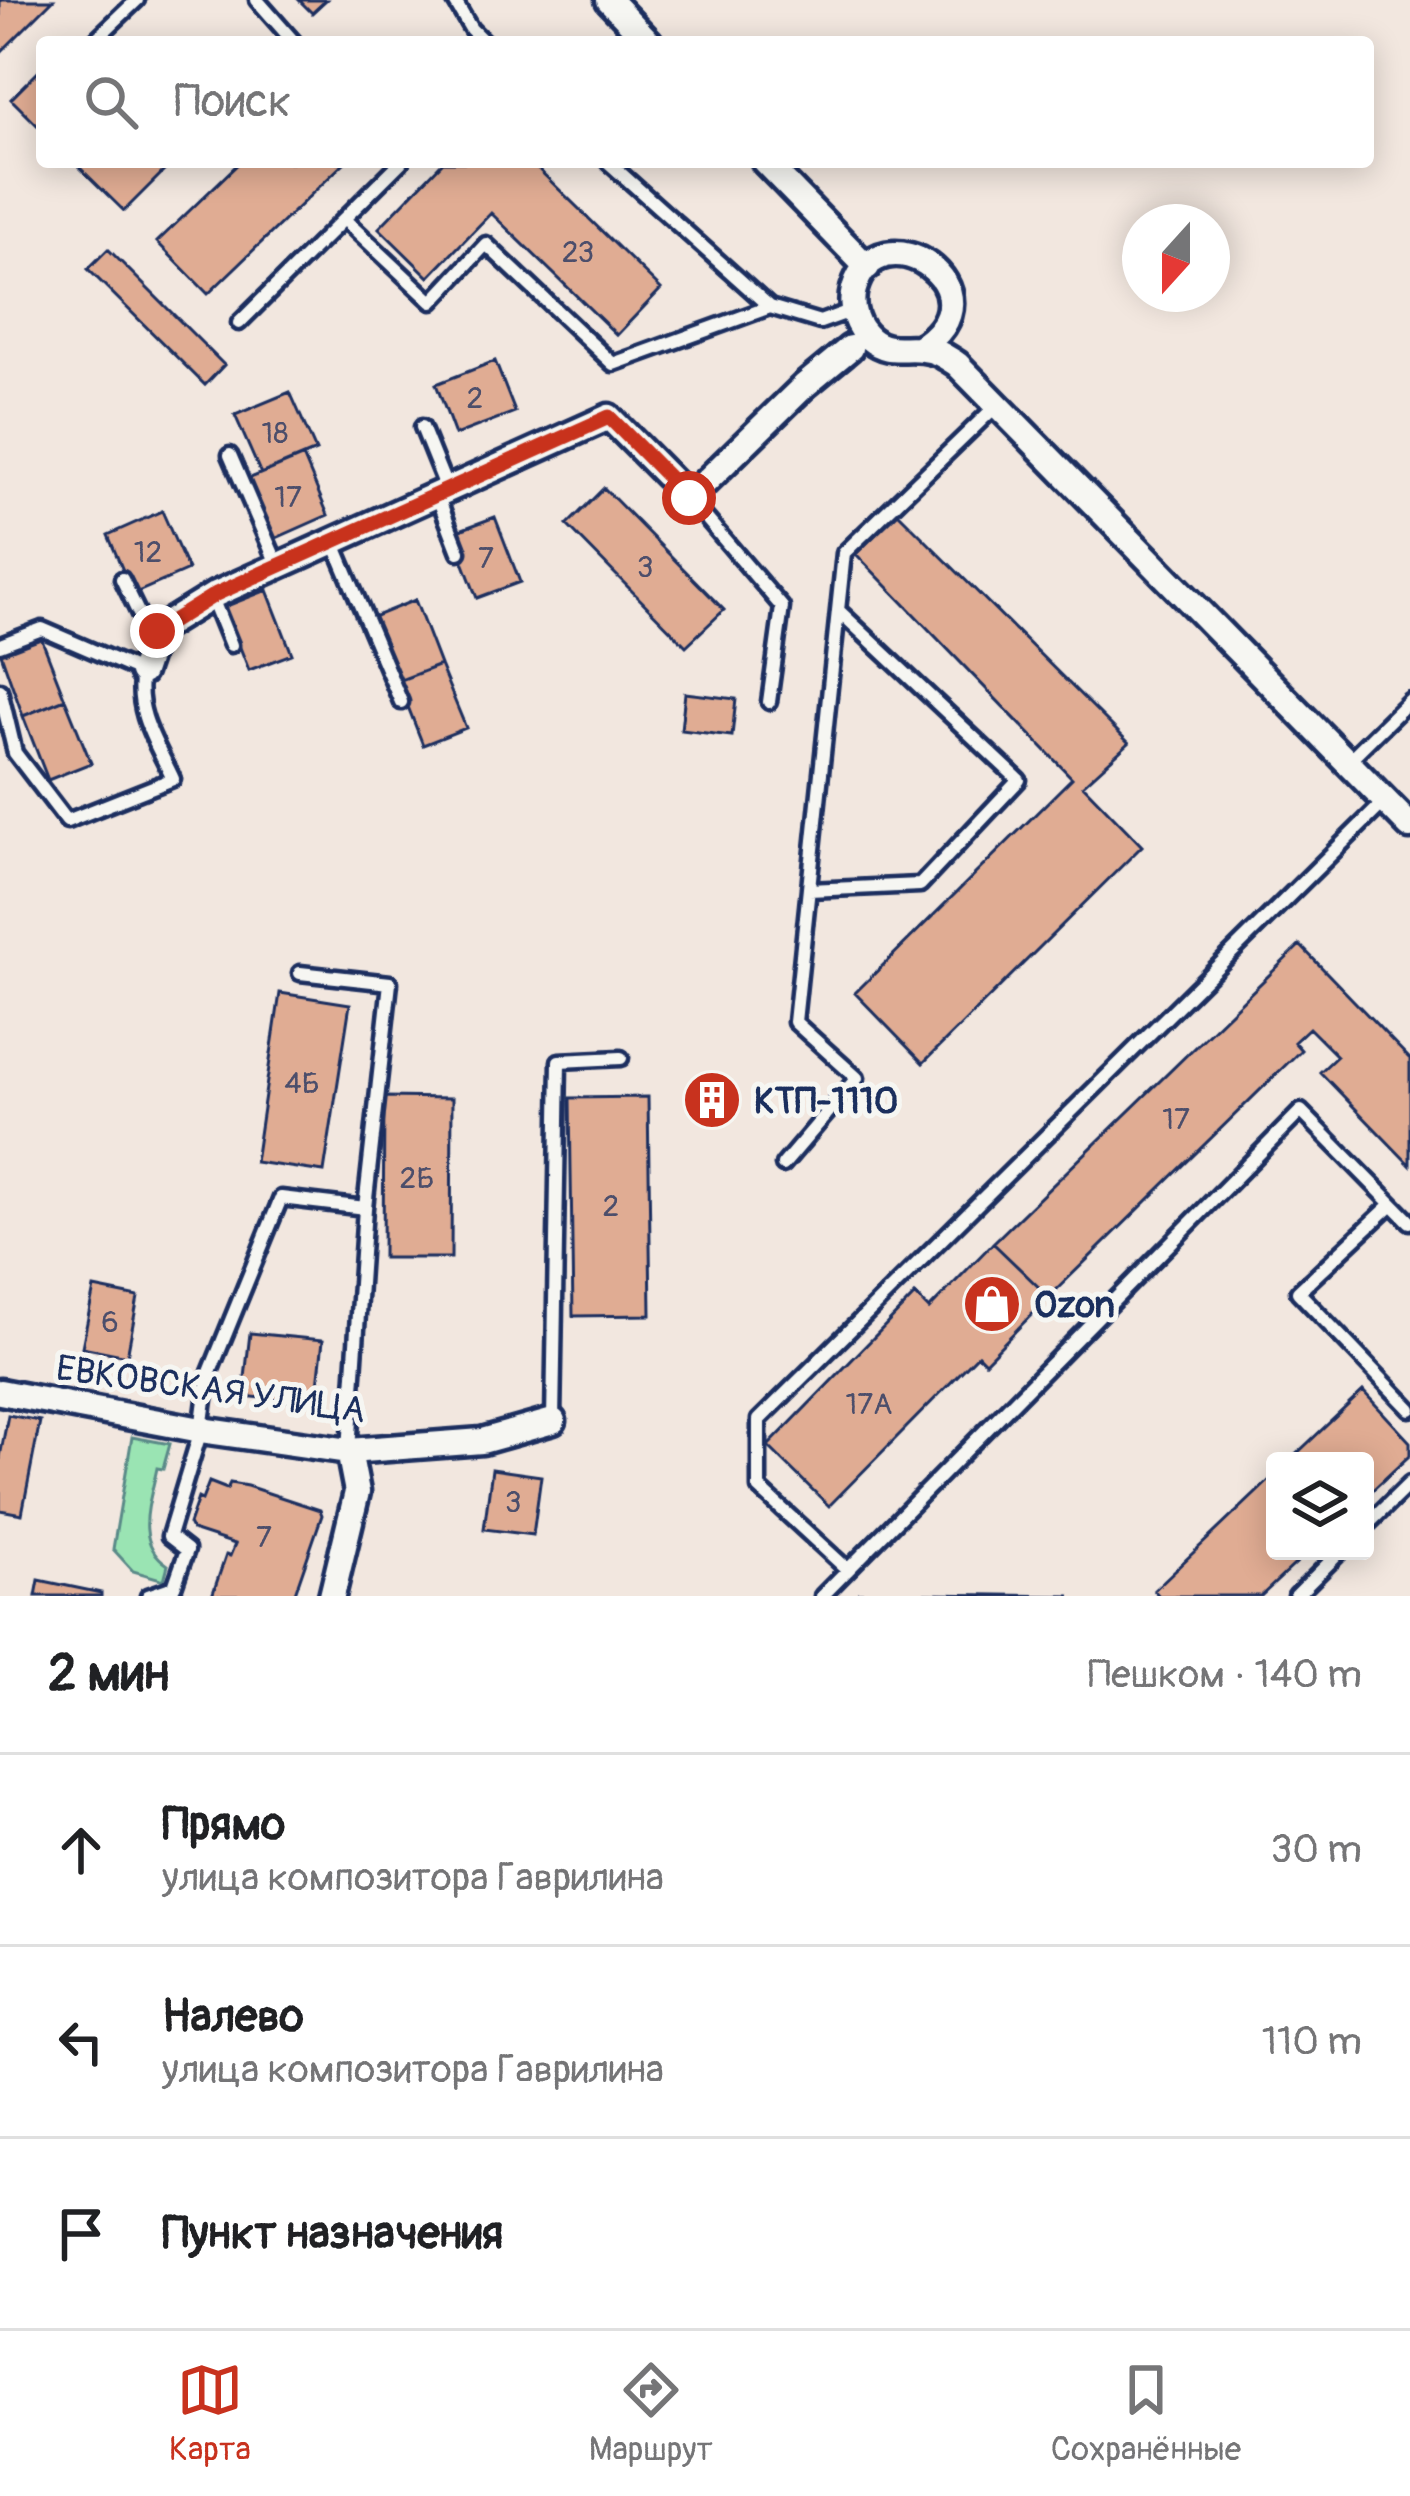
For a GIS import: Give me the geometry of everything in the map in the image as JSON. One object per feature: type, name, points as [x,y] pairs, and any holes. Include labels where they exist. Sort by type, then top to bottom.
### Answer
[{"type":"street","points":[[609,0],[643,36]]},
{"type":"street","points":[[771,168],[867,267]]},
{"type":"street","points":[[850,348],[856,282],[883,256],[902,253],[921,257],[936,268],[946,285],[950,304],[947,342],[957,364]]},
{"type":"street","points":[[854,315],[866,336],[881,347]]},
{"type":"street","points":[[919,348],[946,322]]},
{"type":"street","points":[[142,673],[157,631],[211,597],[609,417],[689,498],[803,386],[850,348],[919,348],[938,352],[957,364],[1410,826]]},
{"type":"street","name":"ЕВКОВСКАЯ УЛИЦА","points":[[0,1392],[201,1430],[349,1451],[482,1441],[553,1421]]},
{"type":"street","points":[[332,1596],[357,1492],[349,1451]]},
{"type":"lane","points":[[100,36],[137,0]]},
{"type":"lane","points":[[257,0],[290,36]]},
{"type":"lane","points":[[454,0],[478,36]]},
{"type":"lane","points":[[239,323],[395,168]]},
{"type":"lane","points":[[615,168],[770,308],[820,322],[854,315]]},
{"type":"lane","points":[[345,220],[432,302],[486,244],[613,364],[770,308]]},
{"type":"lane","points":[[783,1165],[857,1078],[795,1022],[844,553],[998,404]]},
{"type":"lane","points":[[422,428],[459,552]]},
{"type":"lane","points":[[230,455],[278,566]]},
{"type":"lane","points":[[689,498],[782,607],[769,702]]},
{"type":"lane","points":[[333,542],[401,702]]},
{"type":"lane","points":[[122,579],[152,640]]},
{"type":"lane","points":[[211,597],[231,645]]},
{"type":"lane","points":[[809,890],[920,885],[1019,780],[838,610]]},
{"type":"lane","points":[[0,646],[41,629],[142,673],[137,696],[173,778],[67,821],[15,753],[0,690]]},
{"type":"lane","points":[[1347,762],[1410,700]]},
{"type":"lane","points":[[848,1570],[759,1488],[759,1420],[1384,801]]},
{"type":"lane","points":[[300,973],[390,983],[364,1208],[349,1451]]},
{"type":"lane","points":[[553,1421],[560,1061],[620,1058]]},
{"type":"lane","points":[[822,1596],[1301,1111],[1410,1222]]},
{"type":"lane","points":[[148,1596],[174,1587],[187,1550],[170,1536],[201,1430],[208,1377],[281,1198],[364,1208]]},
{"type":"lane","points":[[1392,1204],[1298,1292],[1410,1409]]},
{"type":"lane","points":[[1374,1518],[1410,1483]]},
{"type":"lane","points":[[1296,1596],[1332,1560]]},
{"type":"green space","points":[[132,1437],[170,1444],[163,1469],[157,1468],[147,1521],[151,1545],[168,1565],[164,1580],[133,1571],[113,1549]]},
{"type":"building","points":[[0,0],[53,0],[0,53]]},
{"type":"building","points":[[299,0],[326,0],[312,13]]},
{"type":"building","points":[[36,74],[36,124],[11,99]]},
{"type":"building","points":[[80,168],[167,168],[124,211]]},
{"type":"building","points":[[234,168],[339,168],[208,294],[157,242]]},
{"type":"building","points":[[437,168],[537,168],[661,289],[617,335],[491,213],[429,277],[379,228]]},
{"type":"building","points":[[108,249],[224,365],[205,385],[88,269]]},
{"type":"building","points":[[495,361],[515,412],[455,435],[436,384]]},
{"type":"building","points":[[290,392],[316,451],[261,474],[235,415]]},
{"type":"building","points":[[303,456],[328,515],[274,539],[248,479]]},
{"type":"building","points":[[604,488],[724,610],[686,646],[567,525]]},
{"type":"building","points":[[162,511],[188,570],[133,594],[108,535]]},
{"type":"building","points":[[897,512],[1129,743],[1083,785],[1142,846],[923,1063],[855,993],[1072,778],[856,554]]},
{"type":"building","points":[[495,517],[520,582],[477,598],[452,533]]},
{"type":"building","points":[[267,590],[292,654],[249,670],[224,607]]},
{"type":"building","points":[[415,600],[440,665],[398,681],[373,617]]},
{"type":"building","points":[[40,635],[65,699],[23,716],[0,651]]},
{"type":"building","points":[[440,665],[466,728],[423,745],[398,681]]},
{"type":"building","points":[[685,693],[736,699],[732,736],[681,730]]},
{"type":"building","points":[[65,699],[91,763],[48,780],[23,716]]},
{"type":"building","points":[[1300,945],[1410,1059],[1410,1165],[1320,1072],[1337,1056],[1309,1028],[1294,1042],[1301,1050],[1049,1297],[993,1243]]},
{"type":"building","points":[[280,993],[350,1004],[324,1172],[255,1162]]},
{"type":"building","name":"КТП-1110","points":[[701,1083],[724,1084],[722,1118],[699,1117]]},
{"type":"building","points":[[384,1097],[452,1098],[451,1258],[383,1258]]},
{"type":"building","points":[[648,1097],[651,1315],[573,1316],[570,1098]]},
{"type":"building","points":[[993,1243],[1049,1297],[985,1362],[978,1355],[829,1506],[768,1446],[915,1295],[929,1309]]},
{"type":"building","points":[[94,1288],[138,1297],[127,1356],[82,1347]]},
{"type":"building","points":[[250,1333],[323,1340],[316,1404],[243,1396]]},
{"type":"building","points":[[1363,1391],[1410,1442],[1410,1455],[1374,1489],[1374,1452],[1299,1452]]},
{"type":"building","points":[[8,1415],[40,1421],[22,1514],[0,1510],[0,1457]]},
{"type":"building","points":[[492,1469],[541,1476],[533,1535],[484,1529]]},
{"type":"building","points":[[209,1482],[227,1489],[230,1483],[247,1486],[320,1510],[294,1596],[212,1596],[226,1555],[230,1556],[235,1544],[192,1530],[189,1524]]},
{"type":"building","points":[[1266,1484],[1266,1560],[1299,1560],[1261,1596],[1159,1596],[1154,1590]]},
{"type":"building","points":[[39,1580],[101,1593],[101,1596],[36,1596]]},
{"type":"building","points":[[859,1593],[1071,1596],[859,1596]]},
{"type":"place","name":"КТП-1110","points":[[712,1100]]},
{"type":"place","name":"Ozon","points":[[992,1304]]},
{"type":"route","points":[[157,631],[216,594],[609,417],[689,498]]}]
